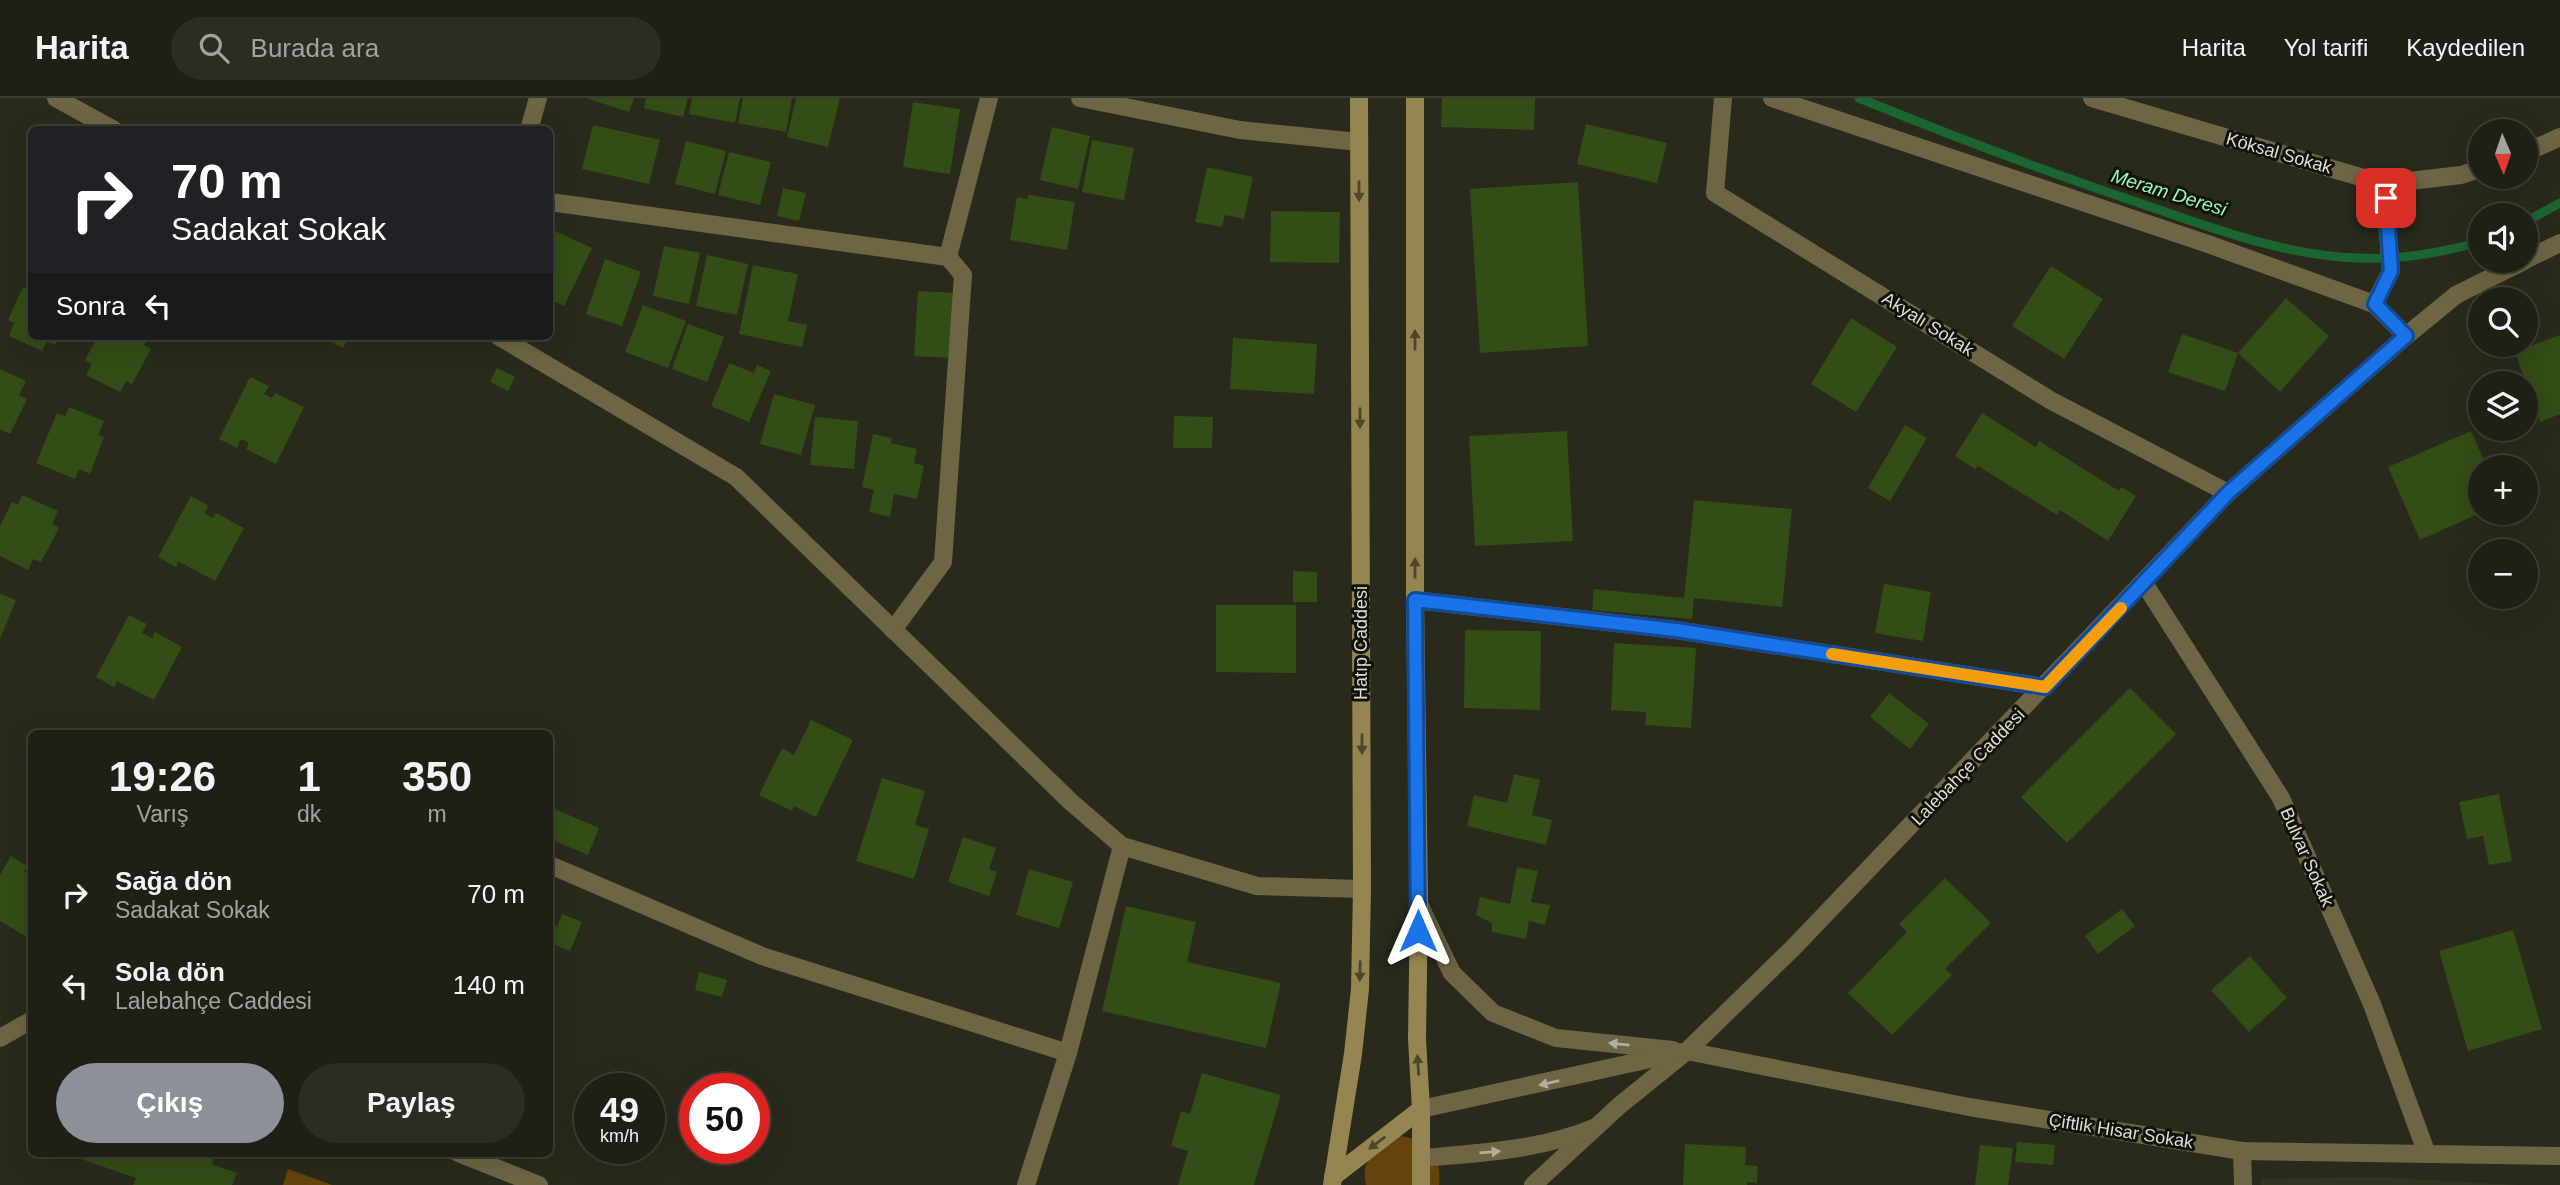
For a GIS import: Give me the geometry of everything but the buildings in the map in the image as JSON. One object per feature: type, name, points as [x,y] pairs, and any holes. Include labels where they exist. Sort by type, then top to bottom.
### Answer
[{"type":"main road","name":"Hatıp Caddesi","points":[[1332,1181],[1353,1054],[1360,989],[1363,889],[1359,98]]},
{"type":"main road","points":[[1415,98],[1415,600],[1419,904],[1417,1039],[1421,1185]]},
{"type":"main road","points":[[1332,1181],[1421,1109]]},
{"type":"street","points":[[56,98],[107,126]]},
{"type":"street","points":[[530,126],[538,98]]},
{"type":"street","points":[[948,257],[989,98]]},
{"type":"street","points":[[1080,98],[1240,130],[1359,142]]},
{"type":"street","name":"Akyalı Sokak","points":[[1723,98],[1716,193],[2050,400],[2228,493]]},
{"type":"street","points":[[1772,98],[2208,244],[2375,304],[2406,336]]},
{"type":"street","name":"Köksal Sokak","points":[[2092,98],[2384,184]]},
{"type":"street","points":[[2538,147],[2560,137]]},
{"type":"street","points":[[2375,304],[2391,271],[2384,184],[2468,173]]},
{"type":"street","points":[[553,202],[948,257],[963,275],[943,562],[893,630]]},
{"type":"street","name":"Lalebahçe Caddesi","points":[[2538,254],[2560,243]]},
{"type":"street","name":"Lalebahçe Caddesi","points":[[1533,1185],[1596,1127],[1687,1051],[1793,948],[2228,493],[2456,295],[2499,273]]},
{"type":"street","points":[[505,340],[736,477],[1071,802],[1122,846],[1257,886],[1363,889]]},
{"type":"street","name":"Bulvar Sokak","points":[[2144,583],[2281,798],[2372,1004],[2427,1154]]},
{"type":"street","points":[[1415,600],[1676,630],[2045,687]]},
{"type":"street","points":[[1026,1185],[1068,1053],[1122,846]]},
{"type":"street","points":[[553,866],[762,956],[1068,1053]]},
{"type":"street","name":"Çiftlik Hisar Sokak","points":[[1419,904],[1452,973],[1493,1013],[1556,1038],[1687,1051],[1969,1107],[2242,1150],[2560,1156]]},
{"type":"street","points":[[0,1038],[28,1022]]},
{"type":"street","points":[[1421,1109],[1687,1051]]},
{"type":"street","points":[[1422,1157],[1505,1151],[1575,1136],[1596,1127]]},
{"type":"street","points":[[2242,1150],[2243,1185]]},
{"type":"street","points":[[468,1157],[539,1185]]},
{"type":"shaded area","points":[[1399,1136],[1418,1141],[1431,1151],[1438,1166],[1439,1185],[1366,1185],[1366,1167],[1372,1155]]},
{"type":"shaded area","points":[[288,1169],[332,1185],[283,1185]]},
{"type":"shaded area","points":[[2376,1177],[2520,1185],[2261,1185],[2261,1179]]},
{"type":"waterway","name":"Meram Deresi","points":[[1859,98],[2075,181],[2225,232],[2278,247],[2332,256],[2390,258],[2468,245]]},
{"type":"waterway","name":"Meram Deresi","points":[[2538,215],[2560,203]]},
{"type":"slow traffic","points":[[1832,654],[2045,687],[2121,608]]},
{"type":"route","points":[[1418,931],[1415,600],[1676,630],[2045,687],[2228,493],[2406,336],[2375,304],[2391,271],[2386,198]]}]
